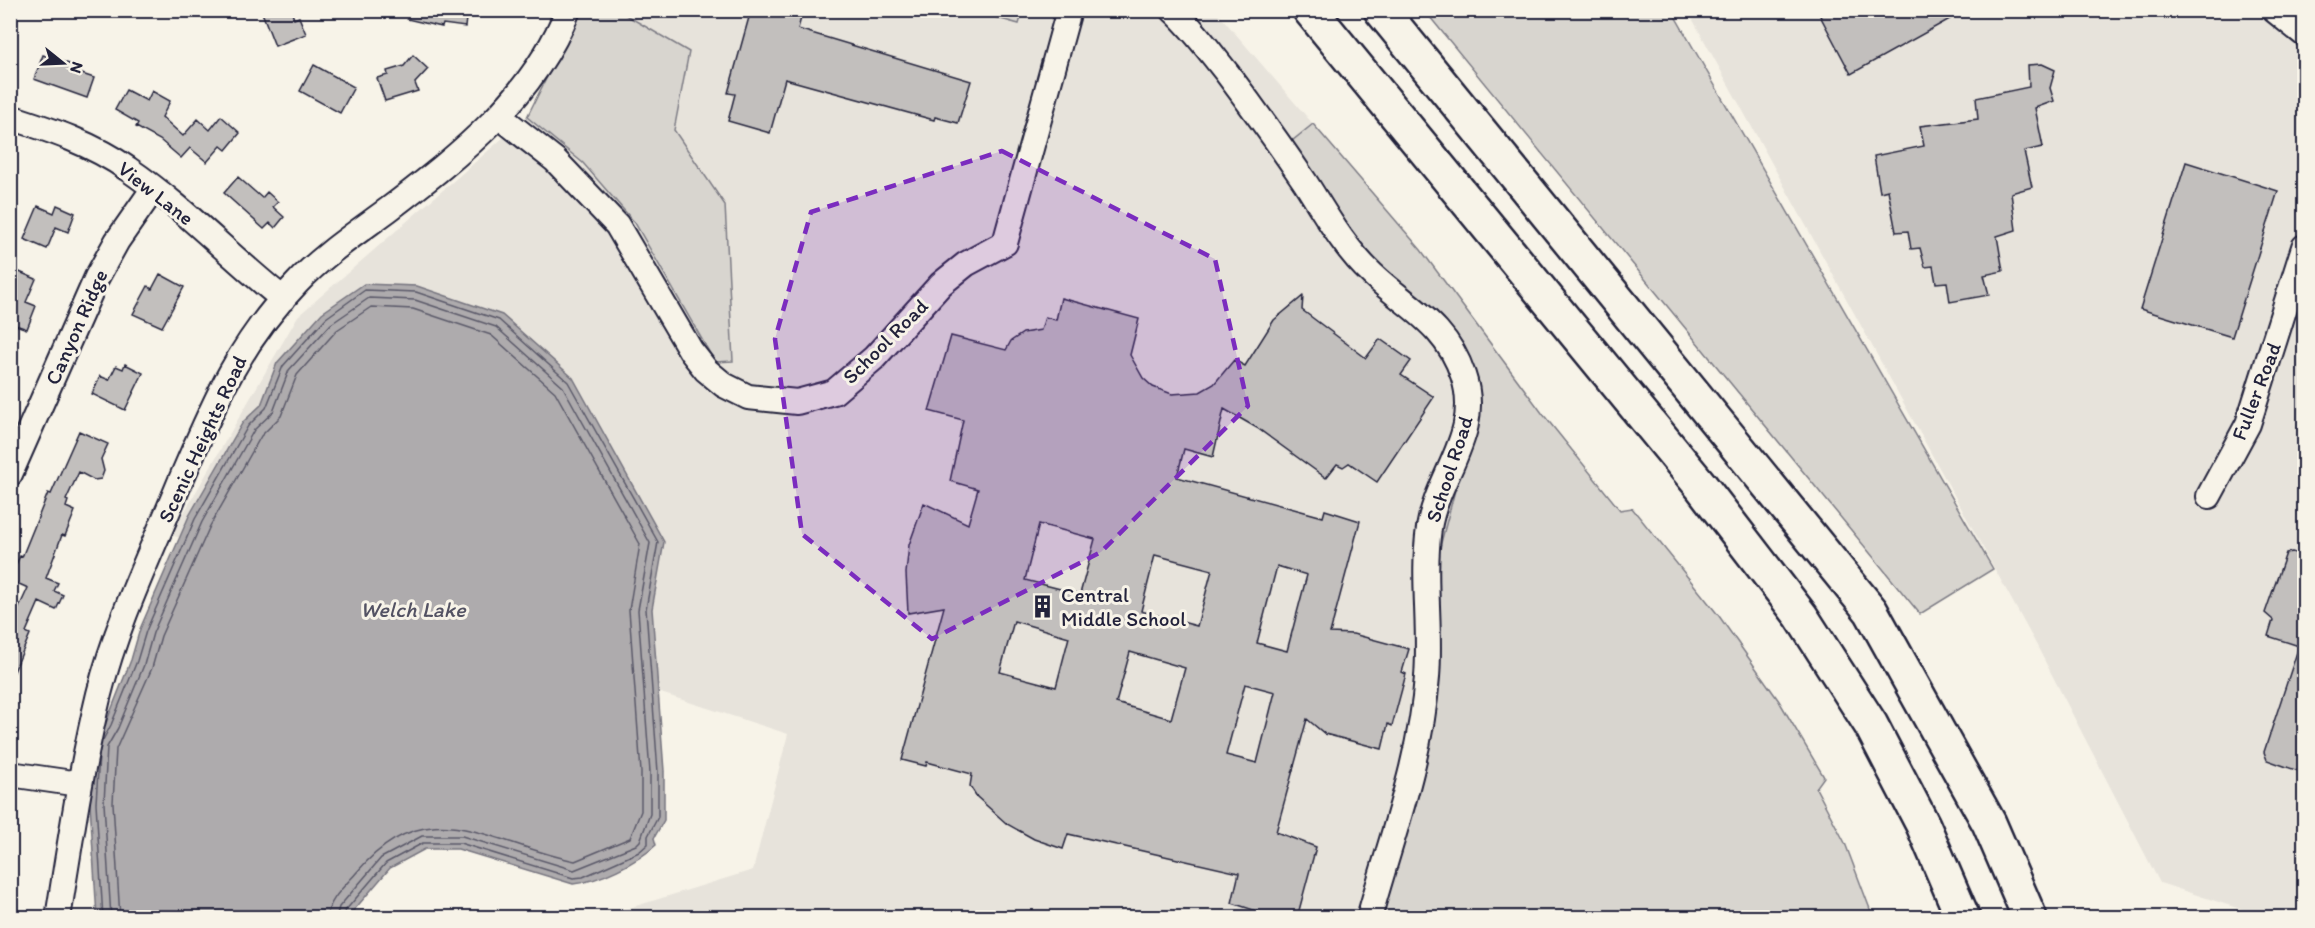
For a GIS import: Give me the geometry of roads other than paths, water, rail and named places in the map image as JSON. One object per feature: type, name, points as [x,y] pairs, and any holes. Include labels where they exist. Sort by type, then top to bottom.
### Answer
[{"type":"highway","points":[[1310,10],[1701,486],[1801,616],[1871,725],[1923,825],[1963,918]]},
{"type":"highway","points":[[1381,10],[1871,611],[1989,823],[2030,918]]},
{"type":"street","name":"Scenic Heights Road","points":[[58,918],[79,784],[99,693],[125,612],[208,416],[238,357],[261,323],[311,269],[470,144],[499,116],[539,66],[568,10]]},
{"type":"street","name":"School Road","points":[[499,116],[577,180],[617,225],[691,351],[706,370],[724,385],[748,397],[797,402],[834,392],[874,358],[941,284],[966,264],[1005,243],[1070,10]]},
{"type":"street","name":"School Road","points":[[1173,10],[1254,108],[1338,234],[1371,273],[1437,327],[1452,349],[1464,376],[1470,410],[1463,440],[1430,524],[1425,559],[1427,676],[1416,753],[1369,918]]},
{"type":"street","points":[[2274,10],[2304,34]]},
{"type":"street","name":"View Lane","points":[[10,117],[87,145],[126,167],[154,188],[283,299]]},
{"type":"street","name":"Canyon Ridge","points":[[10,474],[98,277],[117,241],[154,188]]},
{"type":"street","name":"Fuller Road","points":[[2209,496],[2248,424],[2304,247]]},
{"type":"street","points":[[10,774],[79,784]]},
{"type":"water","name":"Welch Lake","points":[[364,284],[417,286],[502,315],[573,378],[664,542],[652,609],[664,771],[664,820],[654,838],[656,845],[617,870],[573,884],[458,849],[425,849],[390,868],[348,917],[97,917],[90,803],[94,742],[106,723],[131,660],[140,629],[189,516],[243,422],[261,405],[277,363],[322,313]]},
{"type":"place","name":"Central Middle School","points":[[1043,606]]}]
